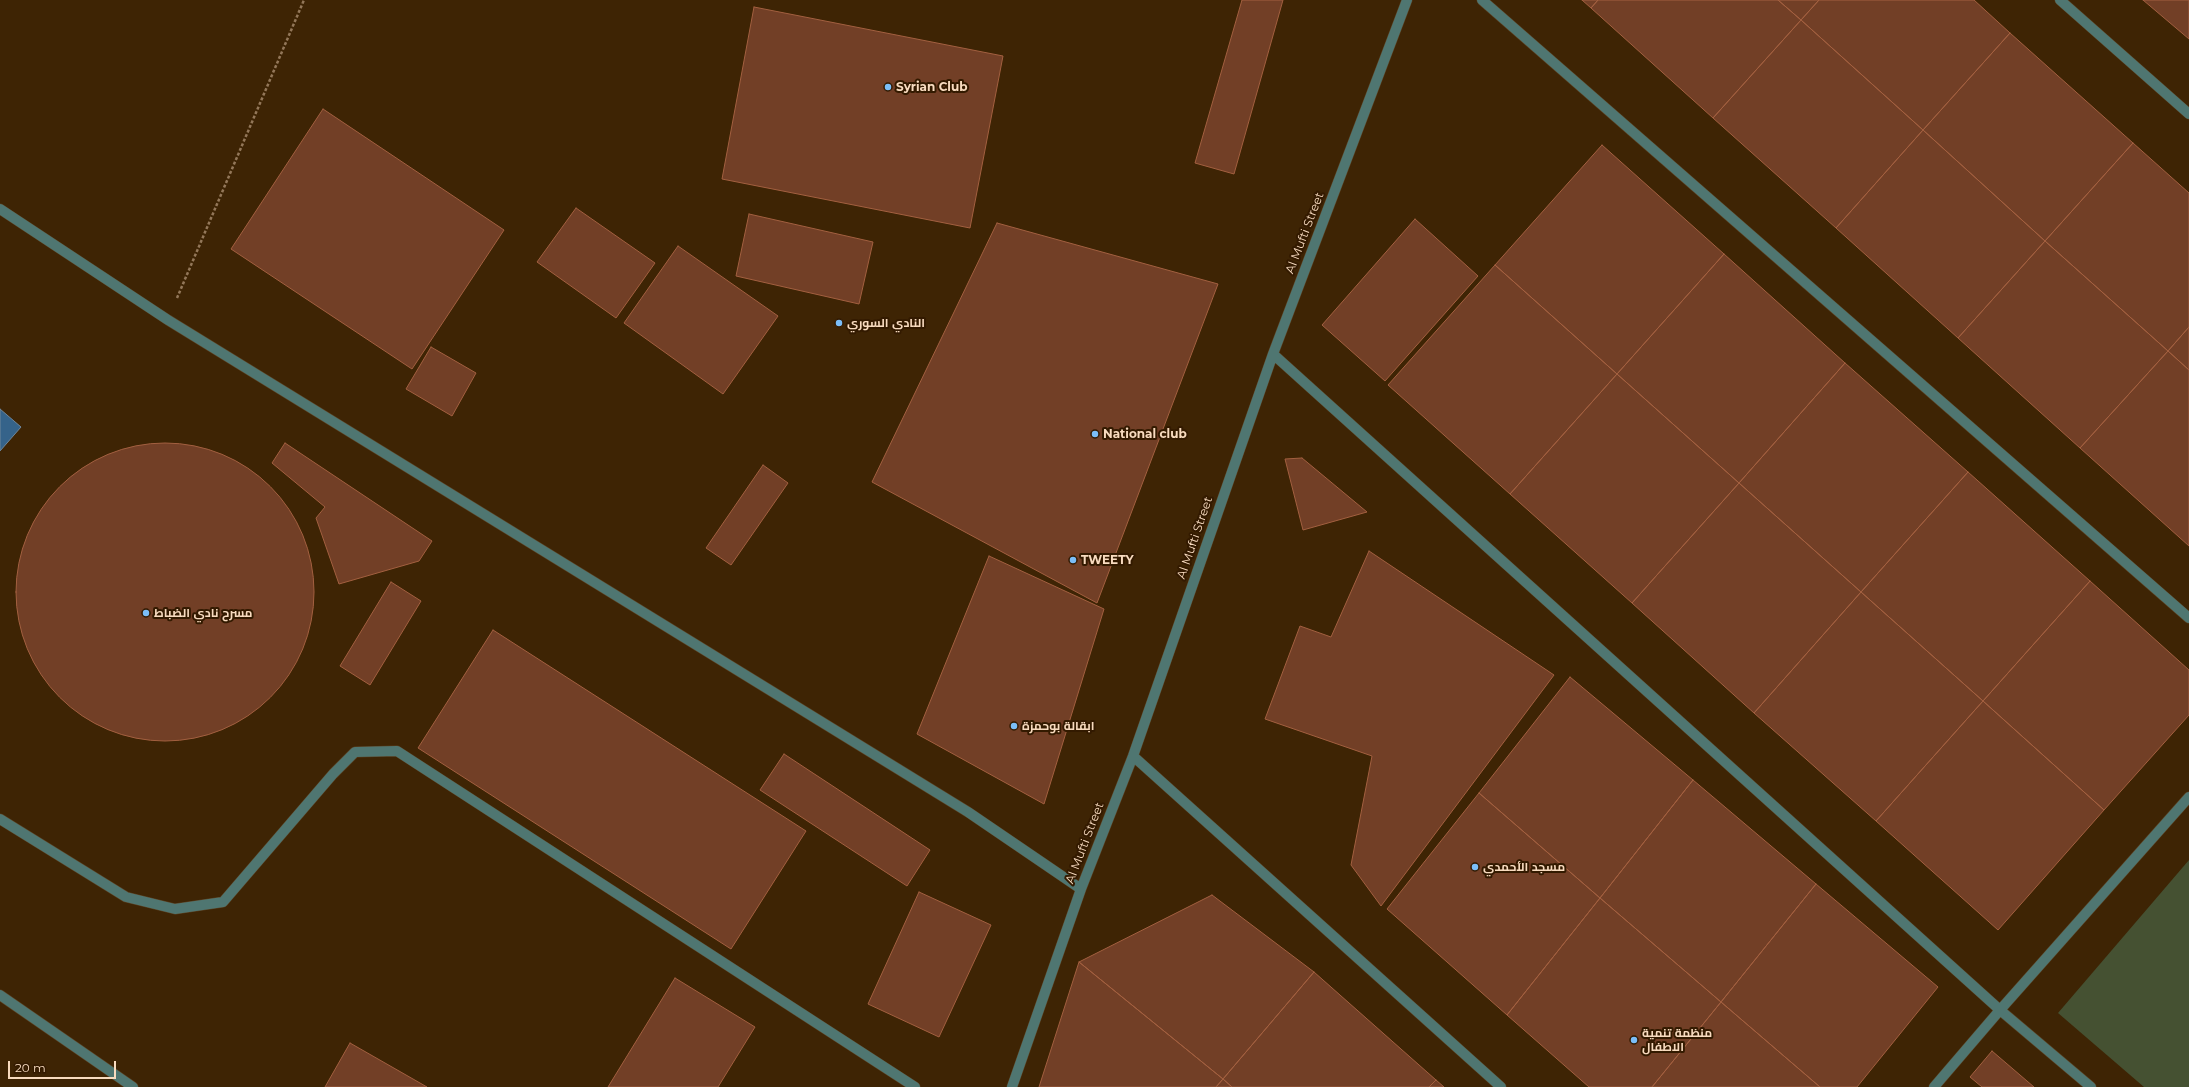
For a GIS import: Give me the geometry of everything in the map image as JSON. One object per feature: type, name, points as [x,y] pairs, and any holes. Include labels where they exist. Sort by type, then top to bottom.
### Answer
[{"type":"street","name":"Al Mufti Street","points":[[1012,1087],[1081,888],[1133,756],[1273,354],[1407,0]]},
{"type":"street","points":[[1482,0],[2189,618]]},
{"type":"street","points":[[2060,0],[2189,114]]},
{"type":"street","points":[[0,209],[168,320],[961,808],[1081,888]]},
{"type":"street","points":[[1273,354],[2000,1010],[2091,1087]]},
{"type":"street","points":[[0,819],[126,897],[175,909],[223,902],[333,774],[355,752],[397,751],[915,1087]]},
{"type":"street","points":[[1133,756],[1501,1087]]},
{"type":"street","points":[[1934,1087],[2000,1010],[2189,797]]},
{"type":"street","points":[[0,994],[133,1087]]},
{"type":"path","points":[[168,320],[304,0]]},
{"type":"green space","points":[[2189,860],[2189,1087],[2144,1087],[2058,1013]]},
{"type":"water","points":[[0,409],[21,427],[0,451]]},
{"type":"building","points":[[1242,0],[1283,0],[1234,174],[1195,163]]},
{"type":"building","points":[[1582,0],[1598,0],[1591,8]]},
{"type":"building","points":[[1598,0],[1778,0],[1801,20],[1713,118],[1591,8]]},
{"type":"building","points":[[1778,0],[1819,0],[1801,20]]},
{"type":"building","points":[[1819,0],[1974,0],[2010,33],[1923,130],[1801,20]]},
{"type":"building","points":[[2143,0],[2189,0],[2189,39]]},
{"type":"building","points":[[754,7],[1003,56],[970,228],[722,179]]},
{"type":"building","points":[[1801,20],[1923,130],[1836,228],[1713,118]]},
{"type":"building","points":[[2010,33],[2133,143],[2045,241],[1923,130]]},
{"type":"building","points":[[323,109],[504,230],[412,369],[231,249]]},
{"type":"building","points":[[1923,130],[2045,241],[1958,338],[1836,228]]},
{"type":"building","points":[[2133,143],[2189,193],[2189,327],[2168,351],[2045,241]]},
{"type":"building","points":[[1602,145],[1724,254],[1617,374],[1495,265]]},
{"type":"building","points":[[576,208],[655,263],[616,318],[537,262]]},
{"type":"building","points":[[749,214],[873,242],[859,304],[736,276]]},
{"type":"building","points":[[1415,219],[1478,276],[1385,381],[1322,325]]},
{"type":"building","points":[[997,223],[1218,284],[1097,603],[872,482]]},
{"type":"building","points":[[2045,241],[2168,351],[2080,448],[1958,338]]},
{"type":"building","points":[[678,246],[778,316],[723,394],[624,323]]},
{"type":"building","points":[[1724,254],[1845,363],[1739,483],[1617,374]]},
{"type":"building","points":[[1495,265],[1617,374],[1510,494],[1388,385]]},
{"type":"building","points":[[2189,327],[2189,370],[2168,351]]},
{"type":"building","points":[[431,347],[476,373],[452,416],[406,389]]},
{"type":"building","points":[[2168,351],[2189,370],[2189,546],[2080,448]]},
{"type":"building","points":[[1845,363],[1968,472],[1861,592],[1739,483]]},
{"type":"building","points":[[1617,374],[1739,483],[1632,603],[1510,494]]},
{"type":"building","points":[[165,443],[194,446],[222,455],[248,469],[270,487],[288,509],[302,535],[311,563],[314,592],[311,621],[302,649],[288,675],[270,697],[248,715],[222,729],[194,738],[165,741],[136,738],[108,729],[82,715],[60,697],[42,675],[28,649],[19,621],[16,592],[19,563],[28,535],[42,509],[60,487],[82,469],[108,455],[136,446]]},
{"type":"building","points":[[285,443],[432,541],[419,561],[339,584],[316,518],[325,507],[272,463]]},
{"type":"building","points":[[1302,458],[1367,512],[1303,530],[1285,459]]},
{"type":"building","points":[[763,465],[788,483],[731,565],[706,548]]},
{"type":"building","points":[[1968,472],[2090,581],[1983,701],[1861,592]]},
{"type":"building","points":[[1739,483],[1861,592],[1754,713],[1632,603]]},
{"type":"building","points":[[1369,551],[1554,675],[1381,906],[1351,865],[1372,756],[1265,719],[1300,626],[1331,637]]},
{"type":"building","points":[[989,556],[1104,609],[1044,804],[917,734]]},
{"type":"building","points":[[2090,581],[2189,670],[2189,715],[2104,810],[1983,701]]},
{"type":"building","points":[[391,582],[421,601],[370,685],[340,666]]},
{"type":"building","points":[[1861,592],[1983,701],[1876,821],[1754,713]]},
{"type":"building","points":[[493,630],[806,831],[731,949],[418,748]]},
{"type":"building","points":[[1570,677],[1693,780],[1600,898],[1479,793]]},
{"type":"building","points":[[1983,701],[2104,810],[1998,930],[1876,821]]},
{"type":"building","points":[[784,754],[930,850],[907,886],[760,790]]},
{"type":"building","points":[[1693,780],[1816,884],[1721,1002],[1600,898]]},
{"type":"building","points":[[1479,793],[1600,898],[1507,1015],[1387,909]]},
{"type":"building","points":[[1816,884],[1938,987],[1857,1087],[1820,1087],[1721,1002]]},
{"type":"building","points":[[919,892],[991,925],[939,1037],[868,1004]]},
{"type":"building","points":[[1212,895],[1314,972],[1223,1079],[1079,962]]},
{"type":"building","points":[[1600,898],[1721,1002],[1652,1087],[1589,1087],[1507,1015]]},
{"type":"building","points":[[1079,962],[1223,1079],[1216,1087],[1039,1087]]},
{"type":"building","points":[[1314,972],[1436,1080],[1429,1087],[1232,1087],[1223,1079]]},
{"type":"building","points":[[675,978],[755,1027],[718,1087],[608,1087]]},
{"type":"building","points":[[1721,1002],[1820,1087],[1652,1087]]},
{"type":"building","points":[[350,1043],[427,1087],[325,1087]]},
{"type":"building","points":[[1992,1051],[2034,1087],[1982,1087],[1970,1077]]},
{"type":"building","points":[[1223,1079],[1232,1087],[1216,1087]]},
{"type":"building","points":[[1436,1080],[1444,1087],[1429,1087]]},
{"type":"place","name":"Syrian Club","points":[[888,87]]},
{"type":"place","name":"النادي السوري","points":[[839,323]]},
{"type":"place","name":"National club","points":[[1095,434]]},
{"type":"place","name":"TWEETY","points":[[1073,560]]},
{"type":"place","name":"مسرح نادي الضباط","points":[[146,613]]},
{"type":"place","name":"ابقالة بوحمزة","points":[[1014,726]]},
{"type":"place","name":"مسجد الأحمدي","points":[[1475,867]]},
{"type":"place","name":"منظمة تنمية الاطفال","points":[[1634,1040]]}]
